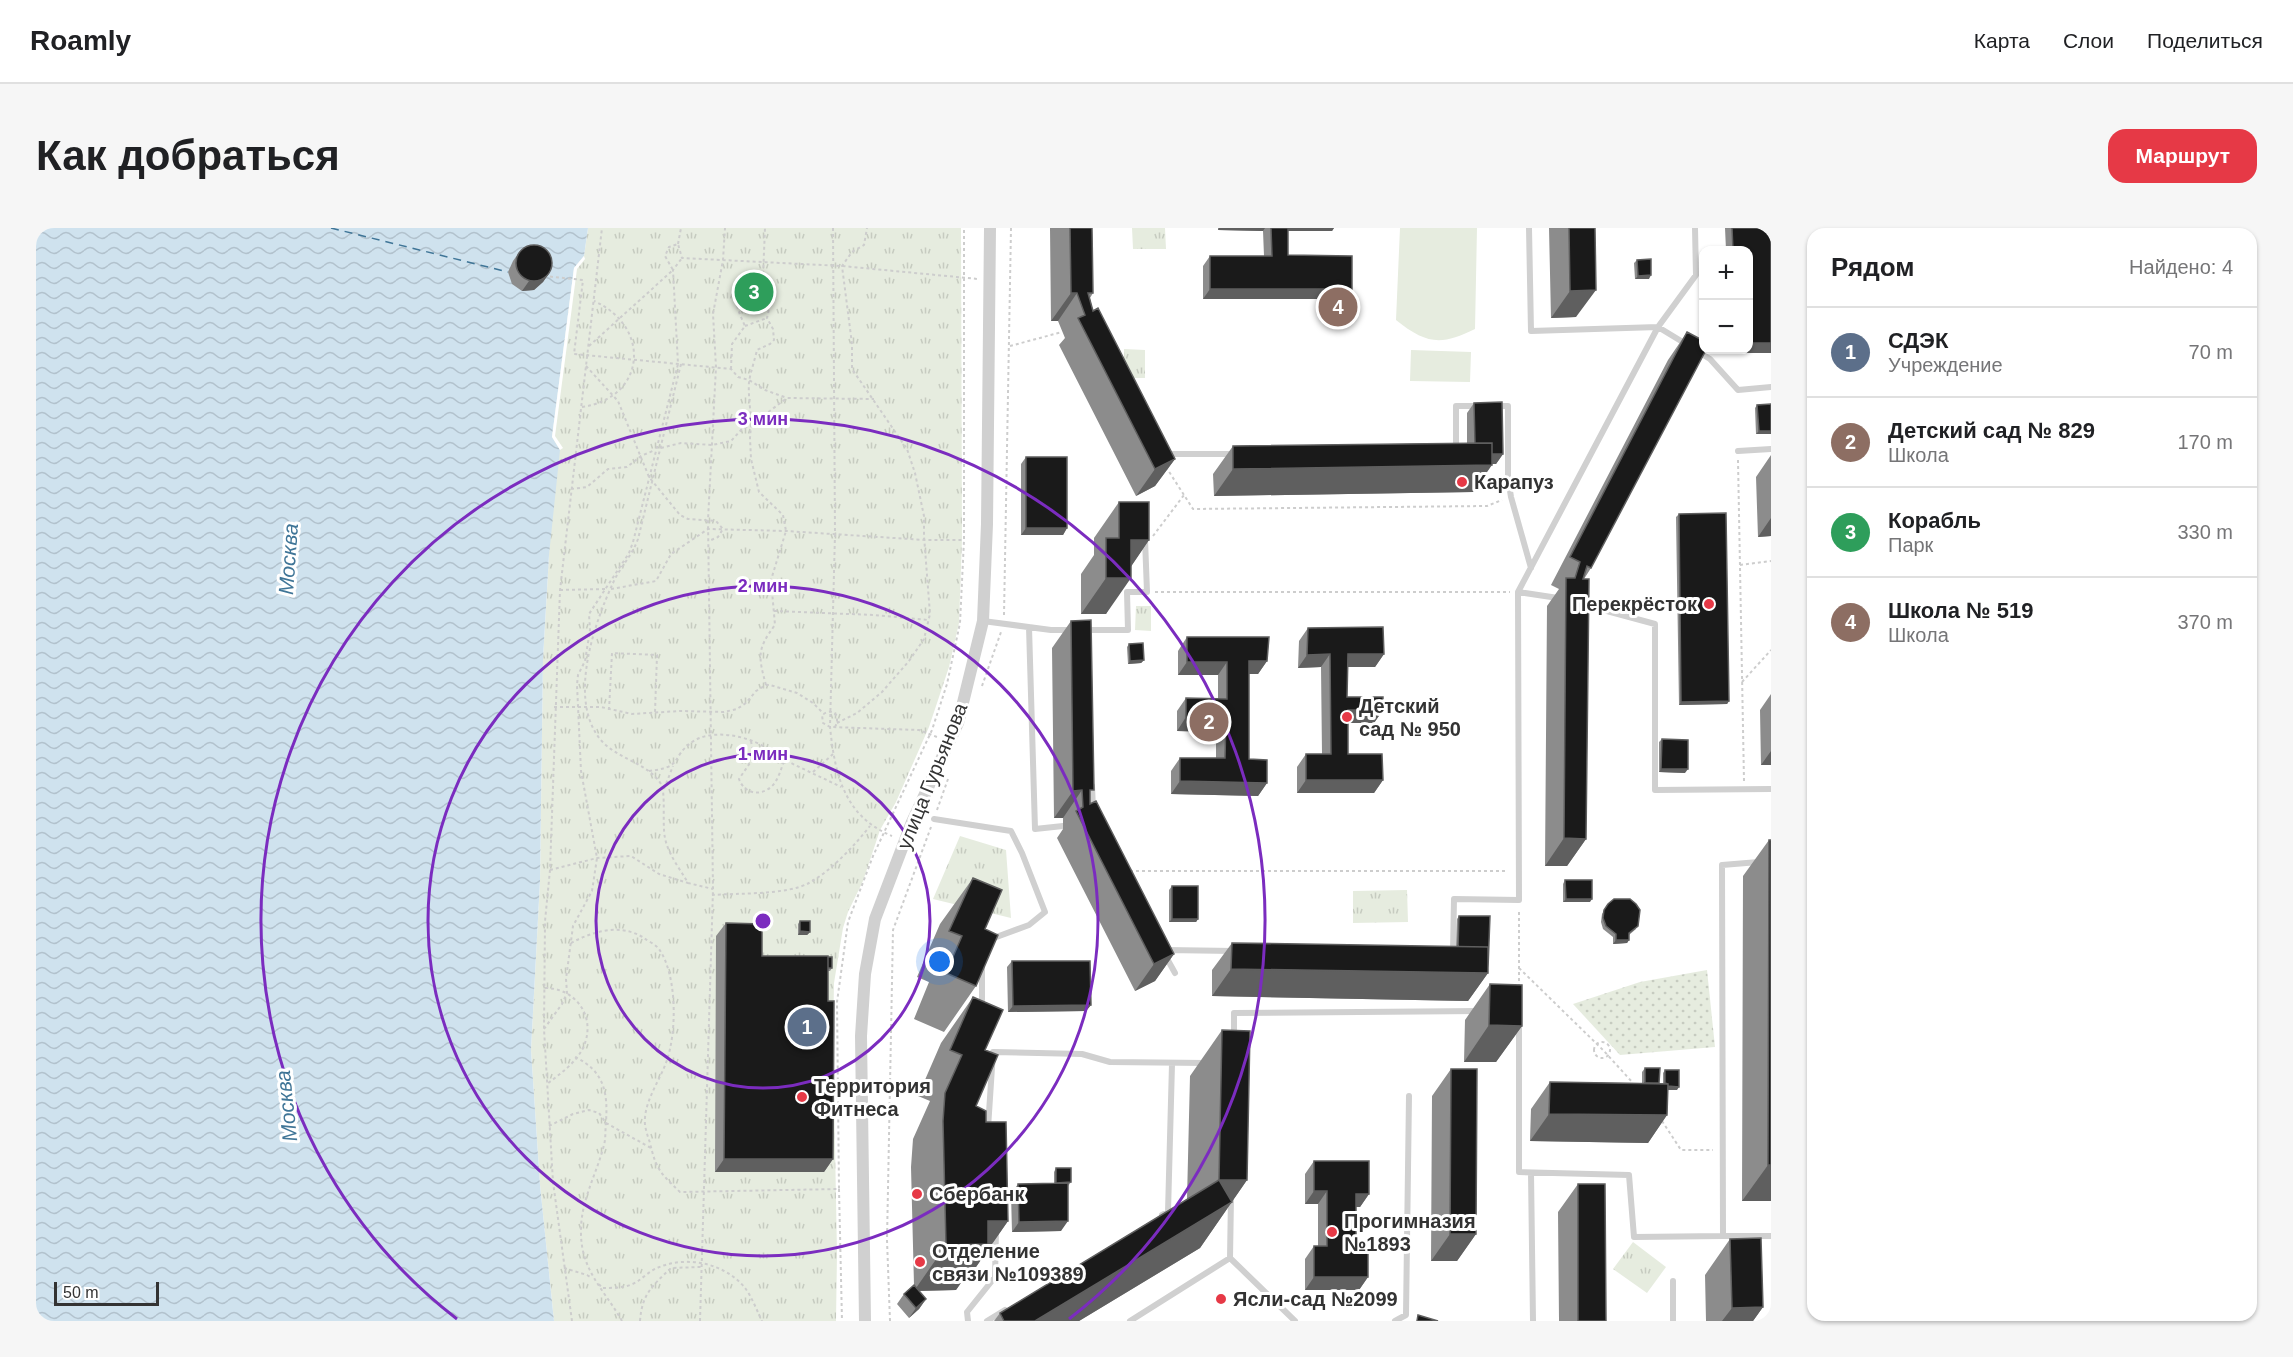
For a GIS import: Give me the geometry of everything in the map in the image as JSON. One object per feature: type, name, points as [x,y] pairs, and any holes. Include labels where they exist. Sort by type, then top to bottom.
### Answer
[{"type":"street","name":"улица Гурьянова","points":[[865,1321],[861,1036],[865,974],[875,919],[912,822],[958,723],[983,621],[987,524],[990,228]]},
{"type":"lane","points":[[1529,228],[1531,331],[1658,327],[1710,359],[1738,390],[1771,387]]},
{"type":"lane","points":[[1442,953],[1453,953],[1454,899],[1519,900],[1518,592],[1658,327],[1696,275],[1695,228]]},
{"type":"lane","points":[[1444,452],[1456,451],[1456,406],[1508,406],[1508,478],[1531,568]]},
{"type":"lane","points":[[1738,451],[1771,449]]},
{"type":"lane","points":[[1158,454],[1241,453]]},
{"type":"lane","points":[[983,621],[1051,630],[1128,630],[1127,592],[1147,592],[1145,532]]},
{"type":"lane","points":[[1518,592],[1558,598]]},
{"type":"lane","points":[[1577,603],[1655,624],[1655,790],[1771,789]]},
{"type":"lane","points":[[1029,627],[1035,829],[1063,826]]},
{"type":"lane","points":[[1090,630],[1090,642]]},
{"type":"lane","points":[[1092,782],[1093,817]]},
{"type":"lane","points":[[933,819],[1011,831],[1022,853],[1045,912],[1029,925],[982,942]]},
{"type":"lane","points":[[1723,1236],[1722,865],[1771,861]]},
{"type":"lane","points":[[1157,940],[1175,974]]},
{"type":"lane","points":[[1162,950],[1239,951]]},
{"type":"lane","points":[[982,954],[982,1013]]},
{"type":"lane","points":[[1234,1043],[1234,1013],[1483,1011]]},
{"type":"lane","points":[[1519,1011],[1519,1172],[1629,1175],[1634,1238],[1771,1236]]},
{"type":"lane","points":[[988,1132],[993,1052],[989,1043]]},
{"type":"lane","points":[[993,1052],[1082,1054],[1110,1062],[1213,1063]]},
{"type":"lane","points":[[1158,1218],[1168,1212],[1172,1064]]},
{"type":"lane","points":[[1395,1321],[1406,1315],[1409,1096]]},
{"type":"lane","points":[[1531,1173],[1533,1321]]},
{"type":"lane","points":[[1231,1189],[1230,1258],[1295,1321]]},
{"type":"lane","points":[[969,1321],[967,1312],[995,1277],[996,1222]]},
{"type":"lane","points":[[1130,1321],[1230,1258]]},
{"type":"lane","points":[[1673,1281],[1673,1321]]},
{"type":"lane","points":[[987,1321],[1007,1309]]},
{"type":"path","points":[[572,1321],[553,1182],[543,1029],[544,988],[560,590],[602,228]]},
{"type":"path","points":[[680,228],[678,244],[682,258]]},
{"type":"path","points":[[700,1321],[702,1193],[713,889],[708,520],[716,367],[713,314],[723,260],[725,228]]},
{"type":"path","points":[[763,276],[765,228]]},
{"type":"path","points":[[833,228],[835,534],[830,728],[841,787],[860,816],[870,826],[880,830]]},
{"type":"path","points":[[837,723],[882,692],[909,661],[924,639],[930,614],[924,516],[908,449],[852,369],[852,344],[842,266],[852,252],[864,245],[867,228]]},
{"type":"path","points":[[963,523],[964,228]]},
{"type":"path","points":[[543,1029],[562,1004],[567,993],[573,926],[592,891],[597,858],[581,771],[578,675],[585,661],[590,630],[589,614],[596,600],[606,589],[629,553],[680,364],[673,270],[665,255],[669,247],[678,244]]},
{"type":"path","points":[[589,346],[673,270],[682,258]]},
{"type":"path","points":[[682,258],[833,265],[989,280]]},
{"type":"path","points":[[745,326],[735,296],[740,275],[752,273],[763,276],[771,286],[767,318],[773,329],[774,340],[770,345],[757,350],[749,380],[752,425],[751,459],[759,492],[783,516],[786,531],[771,580],[775,625],[763,642],[760,655],[766,685]]},
{"type":"path","points":[[536,275],[583,280],[574,354],[731,369],[738,377],[787,398],[874,399]]},
{"type":"path","points":[[580,408],[592,406],[625,386],[634,360],[629,329],[605,306],[594,301]]},
{"type":"path","points":[[731,369],[732,344],[745,326],[767,318]]},
{"type":"path","points":[[1009,346],[1062,332]]},
{"type":"path","points":[[586,366],[614,394],[652,481],[680,515],[688,519],[716,521],[723,529]]},
{"type":"path","points":[[571,489],[588,487],[608,469],[627,468],[641,456],[681,442],[712,445],[731,441],[742,429],[752,425],[787,398]]},
{"type":"path","points":[[658,449],[634,551],[611,589],[594,631],[586,680],[585,708],[592,730],[602,742],[614,753],[648,771],[664,790]]},
{"type":"path","points":[[1738,451],[1744,790]]},
{"type":"path","points":[[1158,454],[1193,509],[1487,506],[1511,497]]},
{"type":"path","points":[[1145,546],[1184,495]]},
{"type":"path","points":[[708,541],[718,537],[723,529]]},
{"type":"path","points":[[560,590],[611,589],[656,581],[671,554],[708,530],[786,531],[925,540],[964,540]]},
{"type":"path","points":[[1740,565],[1771,561]]},
{"type":"path","points":[[1147,592],[1518,592]]},
{"type":"path","points":[[774,611],[874,615],[928,620]]},
{"type":"path","points":[[1742,682],[1771,650]]},
{"type":"path","points":[[609,710],[612,653],[657,656],[655,712]]},
{"type":"path","points":[[554,707],[579,707],[633,714],[711,712],[737,709],[766,685],[797,693],[813,703],[824,714]]},
{"type":"path","points":[[824,714],[830,711]]},
{"type":"path","points":[[830,711],[837,716],[835,728]]},
{"type":"path","points":[[824,714],[823,723],[830,728],[920,730],[949,742]]},
{"type":"path","points":[[688,883],[665,840],[662,813],[664,790],[673,766],[692,742],[711,734],[729,735],[751,741],[762,745],[784,760],[841,787]]},
{"type":"path","points":[[751,741],[754,757],[739,779],[744,790],[750,793],[772,786],[784,760]]},
{"type":"path","points":[[813,772],[834,754]]},
{"type":"path","points":[[648,771],[673,766]]},
{"type":"path","points":[[712,895],[780,891],[809,883],[850,851],[870,826]]},
{"type":"path","points":[[550,870],[597,858],[630,856],[659,874],[713,889]]},
{"type":"path","points":[[1121,872],[1519,871]]},
{"type":"path","points":[[1519,900],[1519,1011]]},
{"type":"path","points":[[571,943],[589,933],[614,929],[636,933],[658,947],[669,971],[674,996],[667,1059],[647,1107],[645,1124],[654,1163],[680,1192],[837,1189],[842,1321]]},
{"type":"path","points":[[1519,968],[1638,1089]]},
{"type":"path","points":[[544,988],[557,988],[577,1000],[585,1014],[588,1028],[585,1045],[572,1065],[547,1084]]},
{"type":"path","points":[[1602,1042],[1608,1046],[1610,1051],[1608,1056],[1604,1058],[1597,1056],[1594,1051],[1597,1045],[1602,1042]]},
{"type":"path","points":[[576,1057],[585,1062],[604,1083],[607,1106],[605,1143],[585,1201],[581,1230],[585,1261],[593,1279],[622,1321]]},
{"type":"path","points":[[549,1126],[573,1114],[589,1110],[599,1113],[606,1123],[651,1148]]},
{"type":"path","points":[[1661,1119],[1681,1150],[1723,1150]]},
{"type":"path","points":[[564,1268],[587,1275],[603,1288],[618,1288],[635,1284],[657,1268],[683,1262],[701,1262],[723,1271],[745,1288],[762,1321]]},
{"type":"path","points":[[640,1321],[641,1305],[648,1290],[671,1268],[701,1267]]},
{"type":"green space","points":[[588,228],[961,228],[962,540],[959,623],[949,667],[929,727],[896,802],[880,830],[863,881],[843,928],[834,983],[833,1036],[836,1321],[554,1321],[540,1185],[531,1050],[540,881],[543,659],[552,437],[574,268],[584,256]]},
{"type":"green space","points":[[1132,228],[1165,228],[1166,249],[1133,249]]},
{"type":"green space","points":[[1400,228],[1477,228],[1475,329],[1453,338],[1434,340],[1416,334],[1396,320]]},
{"type":"green space","points":[[1124,349],[1145,350],[1145,378],[1124,378]]},
{"type":"green space","points":[[1411,350],[1471,352],[1470,382],[1410,381]]},
{"type":"green space","points":[[1136,606],[1151,606],[1151,631],[1135,630]]},
{"type":"green space","points":[[960,836],[1006,850],[1011,918],[933,899]]},
{"type":"green space","points":[[1407,890],[1408,922],[1353,923],[1353,891]]},
{"type":"green space","points":[[1707,970],[1715,1047],[1620,1055],[1573,1004],[1640,982]]},
{"type":"green space","points":[[1633,1242],[1666,1267],[1647,1293],[1613,1269]]},
{"type":"water","name":"Москва","points":[[36,228],[588,228],[584,256],[574,268],[552,437],[560,450],[549,555],[543,659],[540,881],[531,1050],[540,1185],[554,1321],[36,1321]]},
{"type":"pier","points":[[584,256],[585,259],[577,269],[555,436],[563,448],[560,450],[552,437],[574,268]]},
{"type":"building","points":[[1070,228],[1092,228],[1093,293],[1088,293],[1093,311],[1098,308],[1175,459],[1155,469],[1078,318],[1085,315],[1077,293],[1071,293]]},
{"type":"building","points":[[1271,228],[1288,228],[1288,255],[1352,256],[1352,289],[1210,289],[1210,256],[1272,256]]},
{"type":"building","points":[[1569,228],[1595,228],[1596,290],[1570,291]]},
{"type":"building","points":[[1732,228],[1771,228],[1771,343],[1753,343],[1753,246],[1733,246]]},
{"type":"building","points":[[534,245],[547,250],[552,263],[547,276],[534,281],[521,276],[516,263],[521,250]]},
{"type":"building","points":[[1651,259],[1651,275],[1638,276],[1637,260]]},
{"type":"building","points":[[1687,332],[1699,338],[1699,354],[1704,354],[1591,568],[1587,566],[1583,579],[1589,579],[1586,839],[1564,838],[1566,578],[1575,578],[1580,562],[1570,557]]},
{"type":"building","points":[[1502,402],[1503,454],[1492,454],[1492,443],[1475,443],[1474,403]]},
{"type":"building","points":[[1771,404],[1771,431],[1759,431],[1757,405]]},
{"type":"building","points":[[1492,443],[1492,465],[1233,469],[1233,446]]},
{"type":"building","points":[[1026,457],[1067,457],[1067,528],[1026,528]]},
{"type":"building","points":[[1119,502],[1149,502],[1149,540],[1131,540],[1131,578],[1106,578],[1106,538],[1119,538]]},
{"type":"building","points":[[1726,513],[1729,701],[1681,702],[1679,514]]},
{"type":"building","points":[[1091,620],[1094,790],[1090,790],[1090,804],[1096,801],[1174,954],[1154,964],[1076,811],[1083,807],[1082,790],[1073,791],[1071,621]]},
{"type":"building","points":[[1383,627],[1384,654],[1348,654],[1347,697],[1383,697],[1383,710],[1348,710],[1348,754],[1382,754],[1383,780],[1306,780],[1306,754],[1331,754],[1330,654],[1307,655],[1308,628]]},
{"type":"building","points":[[1187,637],[1269,637],[1267,661],[1249,661],[1249,759],[1267,760],[1267,783],[1180,781],[1180,758],[1225,758],[1226,719],[1186,717],[1186,698],[1227,699],[1227,662],[1187,662]]},
{"type":"building","points":[[1143,643],[1144,660],[1130,661],[1129,644]]},
{"type":"building","points":[[1662,739],[1688,740],[1688,769],[1661,769]]},
{"type":"building","points":[[1769,840],[1771,840],[1771,1165],[1768,1165]]},
{"type":"building","points":[[973,878],[1002,890],[985,929],[998,935],[976,986],[946,973],[962,936],[949,931]]},
{"type":"building","points":[[1565,880],[1592,880],[1592,899],[1566,899]]},
{"type":"building","points":[[1172,886],[1198,886],[1198,919],[1172,919]]},
{"type":"building","points":[[1614,899],[1630,899],[1640,910],[1638,926],[1629,933],[1629,940],[1616,940],[1616,934],[1606,926],[1603,918],[1604,910]]},
{"type":"building","points":[[1459,916],[1490,916],[1488,968],[1488,947],[1458,947]]},
{"type":"building","points":[[800,921],[810,921],[810,932],[800,931]]},
{"type":"building","points":[[726,923],[762,924],[762,956],[828,956],[828,1001],[834,1001],[833,1159],[724,1159]]},
{"type":"building","points":[[1232,943],[1488,947],[1488,973],[1231,969]]},
{"type":"building","points":[[828,957],[832,957],[832,968],[828,968]]},
{"type":"building","points":[[1012,961],[1090,961],[1091,1005],[1013,1006]]},
{"type":"building","points":[[1490,984],[1522,985],[1522,1026],[1489,1025]]},
{"type":"building","points":[[973,997],[1003,1010],[985,1050],[998,1055],[976,1106],[986,1111],[986,1122],[1006,1122],[1008,1221],[988,1221],[988,1244],[946,1245],[943,1121],[945,1093],[962,1055],[950,1050]]},
{"type":"building","points":[[1222,1030],[1250,1031],[1247,1180],[1219,1180]]},
{"type":"building","points":[[1645,1068],[1660,1068],[1659,1083],[1645,1083]]},
{"type":"building","points":[[1451,1069],[1477,1069],[1476,1234],[1450,1234]]},
{"type":"building","points":[[1665,1070],[1679,1070],[1679,1087],[1668,1086],[1665,1083]]},
{"type":"building","points":[[1550,1082],[1668,1084],[1667,1115],[1549,1114]]},
{"type":"building","name":"Прогимназия №1893","points":[[1314,1161],[1369,1161],[1369,1194],[1356,1194],[1356,1245],[1368,1245],[1368,1277],[1314,1277],[1314,1246],[1327,1246],[1327,1191],[1314,1191]]},
{"type":"building","points":[[1056,1168],[1071,1168],[1071,1182],[1056,1183]]},
{"type":"building","points":[[1219,1180],[1232,1202],[1035,1321],[1004,1321],[1000,1313]]},
{"type":"building","points":[[1068,1183],[1068,1221],[1019,1222],[1018,1184]]},
{"type":"building","points":[[1578,1184],[1605,1184],[1606,1321],[1578,1321]]},
{"type":"building","points":[[1761,1238],[1763,1307],[1732,1308],[1730,1239]]},
{"type":"building","points":[[914,1285],[926,1299],[916,1308],[904,1294]]},
{"type":"building","points":[[1418,1315],[1438,1321],[1417,1321]]},
{"type":"ferry route","points":[[331,228],[508,272]]},
{"type":"place","name":"Корабль","points":[[754,292]]},
{"type":"place","name":"Школа № 519","points":[[1338,307]]},
{"type":"place","name":"Карапуз","points":[[1462,482]]},
{"type":"place","name":"Перекрёсток","points":[[1709,604]]},
{"type":"place","name":"Детский сад № 950","points":[[1347,717]]},
{"type":"place","name":"Детский сад № 829","points":[[1209,722]]},
{"type":"place","name":"СДЭК","points":[[807,1027]]},
{"type":"place","name":"Территория Фитнеса","points":[[802,1097]]},
{"type":"place","name":"Сбербанк","points":[[917,1194]]},
{"type":"place","name":"Прогимназия №1893","points":[[1332,1232]]},
{"type":"place","name":"Отделение связи №109389","points":[[920,1262]]},
{"type":"place","name":"Ясли-сад №2099","points":[[1221,1299]]}]
